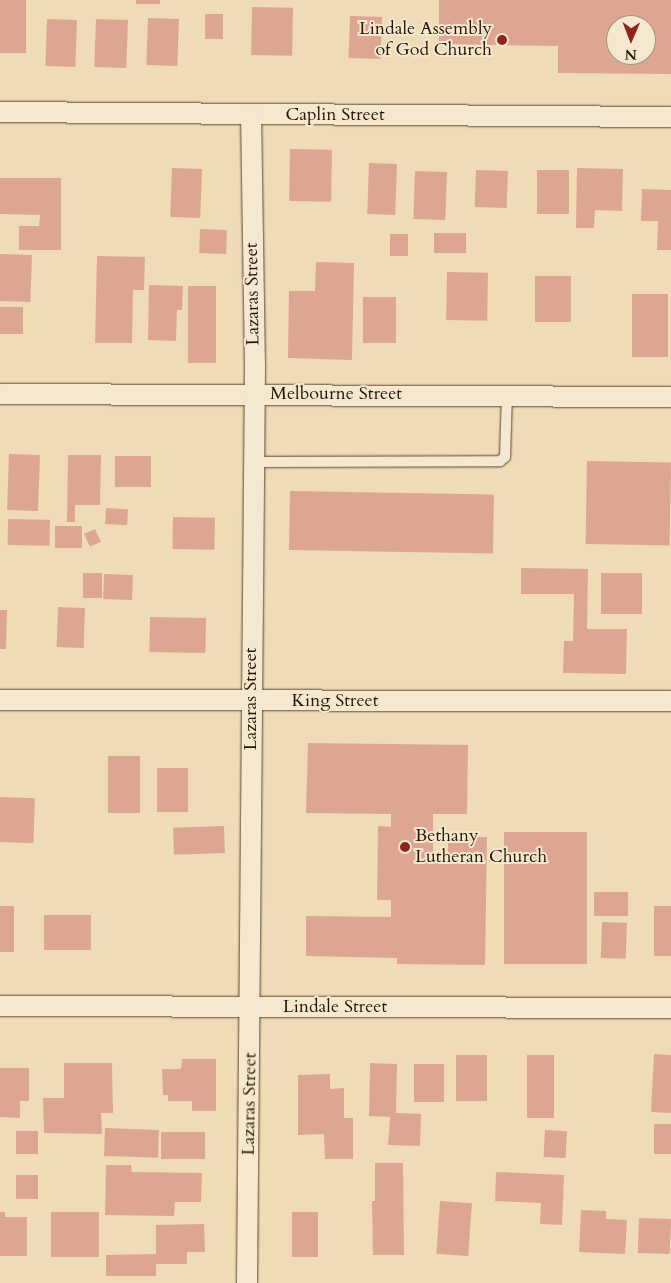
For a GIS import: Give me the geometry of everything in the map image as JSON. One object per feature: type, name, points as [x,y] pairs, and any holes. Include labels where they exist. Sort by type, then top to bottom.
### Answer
[{"type":"street","name":"Caplin Street","points":[[0,112],[671,117]]},
{"type":"street","name":"Lazaras Street","points":[[248,1283],[254,462],[251,115]]},
{"type":"street","name":"Melbourne Street","points":[[0,394],[671,397]]},
{"type":"street","name":"King Street","points":[[0,700],[671,701]]},
{"type":"street","name":"Lindale Street","points":[[0,1006],[671,1008]]},
{"type":"lane","points":[[254,462],[500,462],[504,457],[507,395]]},
{"type":"building","points":[[0,0],[26,0],[26,53],[0,53]]},
{"type":"building","points":[[136,0],[160,0],[160,4],[136,4]]},
{"type":"building","points":[[439,0],[671,0],[671,74],[558,73],[558,46],[439,44]]},
{"type":"building","points":[[252,7],[293,8],[292,56],[251,55]]},
{"type":"building","points":[[205,14],[223,14],[223,39],[205,39]]},
{"type":"building","points":[[350,16],[382,17],[381,59],[349,58]]},
{"type":"building","points":[[148,18],[179,19],[177,66],[146,65]]},
{"type":"building","points":[[47,19],[77,20],[75,67],[45,66]]},
{"type":"building","points":[[96,19],[128,20],[126,68],[94,67]]},
{"type":"building","points":[[290,149],[332,150],[331,202],[289,201]]},
{"type":"building","points":[[369,163],[397,164],[395,215],[367,214]]},
{"type":"building","points":[[172,168],[202,169],[200,218],[170,217]]},
{"type":"building","points":[[577,168],[623,169],[622,211],[595,210],[594,228],[576,228]]},
{"type":"building","points":[[476,170],[508,171],[507,208],[475,207]]},
{"type":"building","points":[[537,170],[569,170],[569,214],[537,214]]},
{"type":"building","points":[[415,171],[447,172],[445,220],[413,219]]},
{"type":"building","points":[[0,178],[61,178],[61,250],[19,250],[19,226],[39,226],[40,215],[0,214]]},
{"type":"building","points":[[642,189],[671,190],[671,250],[657,250],[658,221],[641,221]]},
{"type":"building","points":[[200,229],[227,230],[226,254],[199,253]]},
{"type":"building","points":[[434,233],[466,233],[466,253],[434,253]]},
{"type":"building","points":[[390,234],[408,234],[408,256],[390,256]]},
{"type":"building","points":[[0,254],[32,255],[30,302],[0,301]]},
{"type":"building","points":[[97,256],[145,257],[144,290],[133,290],[132,343],[95,343]]},
{"type":"building","points":[[316,262],[354,263],[352,360],[288,358],[289,291],[315,291]]},
{"type":"building","points":[[447,272],[488,273],[487,321],[446,320]]},
{"type":"building","points":[[535,276],[571,276],[571,322],[535,322]]},
{"type":"building","points":[[149,285],[183,286],[182,310],[177,310],[176,341],[148,340]]},
{"type":"building","points":[[188,286],[216,286],[216,363],[188,363]]},
{"type":"building","points":[[632,294],[668,294],[668,357],[632,357]]},
{"type":"building","points":[[363,297],[396,297],[396,343],[363,343]]},
{"type":"building","points":[[0,307],[23,307],[23,334],[0,334]]},
{"type":"building","points":[[9,454],[40,455],[38,511],[7,510]]},
{"type":"building","points":[[68,455],[101,455],[100,505],[75,505],[75,522],[67,522]]},
{"type":"building","points":[[115,456],[151,456],[151,487],[115,487]]},
{"type":"building","points":[[587,461],[671,462],[670,545],[586,544]]},
{"type":"building","points":[[290,491],[494,495],[493,554],[289,550]]},
{"type":"building","points":[[106,508],[128,509],[127,525],[105,524]]},
{"type":"building","points":[[173,517],[215,518],[214,550],[172,549]]},
{"type":"building","points":[[8,519],[50,520],[50,546],[8,545]]},
{"type":"building","points":[[55,526],[82,526],[82,548],[55,548]]},
{"type":"building","points":[[95,529],[101,542],[90,547],[84,534]]},
{"type":"building","points":[[521,568],[588,569],[587,629],[627,629],[626,674],[563,673],[564,641],[573,641],[574,594],[521,594]]},
{"type":"building","points":[[83,573],[102,573],[102,598],[83,598]]},
{"type":"building","points":[[601,573],[642,573],[642,614],[601,614]]},
{"type":"building","points":[[104,574],[133,575],[132,600],[103,599]]},
{"type":"building","points":[[58,607],[85,608],[84,648],[57,647]]},
{"type":"building","points":[[0,610],[7,610],[6,649],[0,649]]},
{"type":"building","points":[[150,617],[206,618],[205,653],[149,652]]},
{"type":"building","name":"Bethany Lutheran Church","points":[[308,743],[468,745],[467,814],[433,814],[433,857],[448,858],[448,837],[487,837],[485,965],[397,964],[397,958],[306,956],[306,916],[391,917],[391,900],[377,900],[378,826],[391,827],[391,814],[306,813]]},
{"type":"building","points":[[108,756],[140,756],[140,813],[108,813]]},
{"type":"building","points":[[157,768],[188,768],[188,812],[157,812]]},
{"type":"building","points":[[0,797],[35,798],[33,843],[0,842]]},
{"type":"building","points":[[224,826],[225,853],[174,855],[173,828]]},
{"type":"building","points":[[504,832],[587,832],[587,964],[504,964]]},
{"type":"building","points":[[594,892],[628,892],[628,916],[594,916]]},
{"type":"building","points":[[0,906],[14,906],[14,952],[0,952]]},
{"type":"building","points":[[654,906],[671,906],[671,956],[654,956]]},
{"type":"building","points":[[44,915],[91,915],[91,950],[44,950]]},
{"type":"building","points":[[602,922],[627,923],[626,959],[601,958]]},
{"type":"building","points":[[654,1054],[671,1055],[671,1113],[651,1112]]},
{"type":"building","points":[[456,1055],[487,1055],[487,1101],[456,1101]]},
{"type":"building","points":[[527,1055],[554,1055],[554,1118],[527,1118]]},
{"type":"building","points":[[182,1059],[216,1059],[216,1111],[192,1111],[192,1101],[168,1101],[168,1095],[163,1095],[162,1069],[181,1069]]},
{"type":"building","points":[[64,1063],[112,1063],[113,1113],[101,1113],[102,1134],[44,1133],[43,1098],[64,1098]]},
{"type":"building","points":[[370,1063],[397,1064],[396,1113],[421,1114],[420,1146],[388,1145],[390,1117],[369,1116]]},
{"type":"building","points":[[414,1064],[444,1064],[444,1102],[414,1102]]},
{"type":"building","points":[[0,1068],[29,1068],[29,1101],[20,1101],[20,1118],[0,1117]]},
{"type":"building","points":[[330,1074],[330,1089],[344,1088],[344,1118],[353,1118],[353,1159],[325,1159],[324,1134],[298,1135],[298,1075]]},
{"type":"building","points":[[654,1124],[671,1124],[671,1154],[654,1154]]},
{"type":"building","points":[[105,1128],[159,1130],[158,1158],[104,1156]]},
{"type":"building","points":[[545,1130],[567,1131],[566,1158],[544,1157]]},
{"type":"building","points":[[16,1131],[38,1131],[38,1154],[16,1154]]},
{"type":"building","points":[[161,1132],[205,1132],[205,1159],[161,1159]]},
{"type":"building","points":[[375,1163],[403,1163],[404,1255],[373,1255],[372,1201],[375,1201]]},
{"type":"building","points":[[106,1165],[131,1165],[132,1172],[202,1173],[201,1202],[175,1202],[174,1216],[105,1215]]},
{"type":"building","points":[[496,1172],[564,1175],[562,1225],[540,1224],[541,1203],[495,1201]]},
{"type":"building","points":[[16,1175],[38,1175],[38,1199],[16,1199]]},
{"type":"building","points":[[440,1201],[472,1203],[468,1256],[436,1254]]},
{"type":"building","points":[[581,1210],[606,1211],[606,1219],[627,1220],[625,1254],[579,1252]]},
{"type":"building","points":[[0,1212],[5,1212],[5,1217],[27,1217],[27,1256],[0,1256]]},
{"type":"building","points":[[51,1212],[99,1212],[99,1257],[51,1257]]},
{"type":"building","points":[[292,1212],[318,1212],[318,1257],[292,1257]]},
{"type":"building","points":[[639,1218],[671,1219],[670,1254],[638,1253]]},
{"type":"building","points":[[204,1224],[205,1252],[187,1252],[187,1264],[156,1264],[156,1276],[106,1276],[106,1255],[156,1254],[156,1225]]},
{"type":"place","name":"Lindale Assembly of God Church","points":[[502,40]]},
{"type":"place","name":"Bethany Lutheran Church","points":[[405,847]]}]
